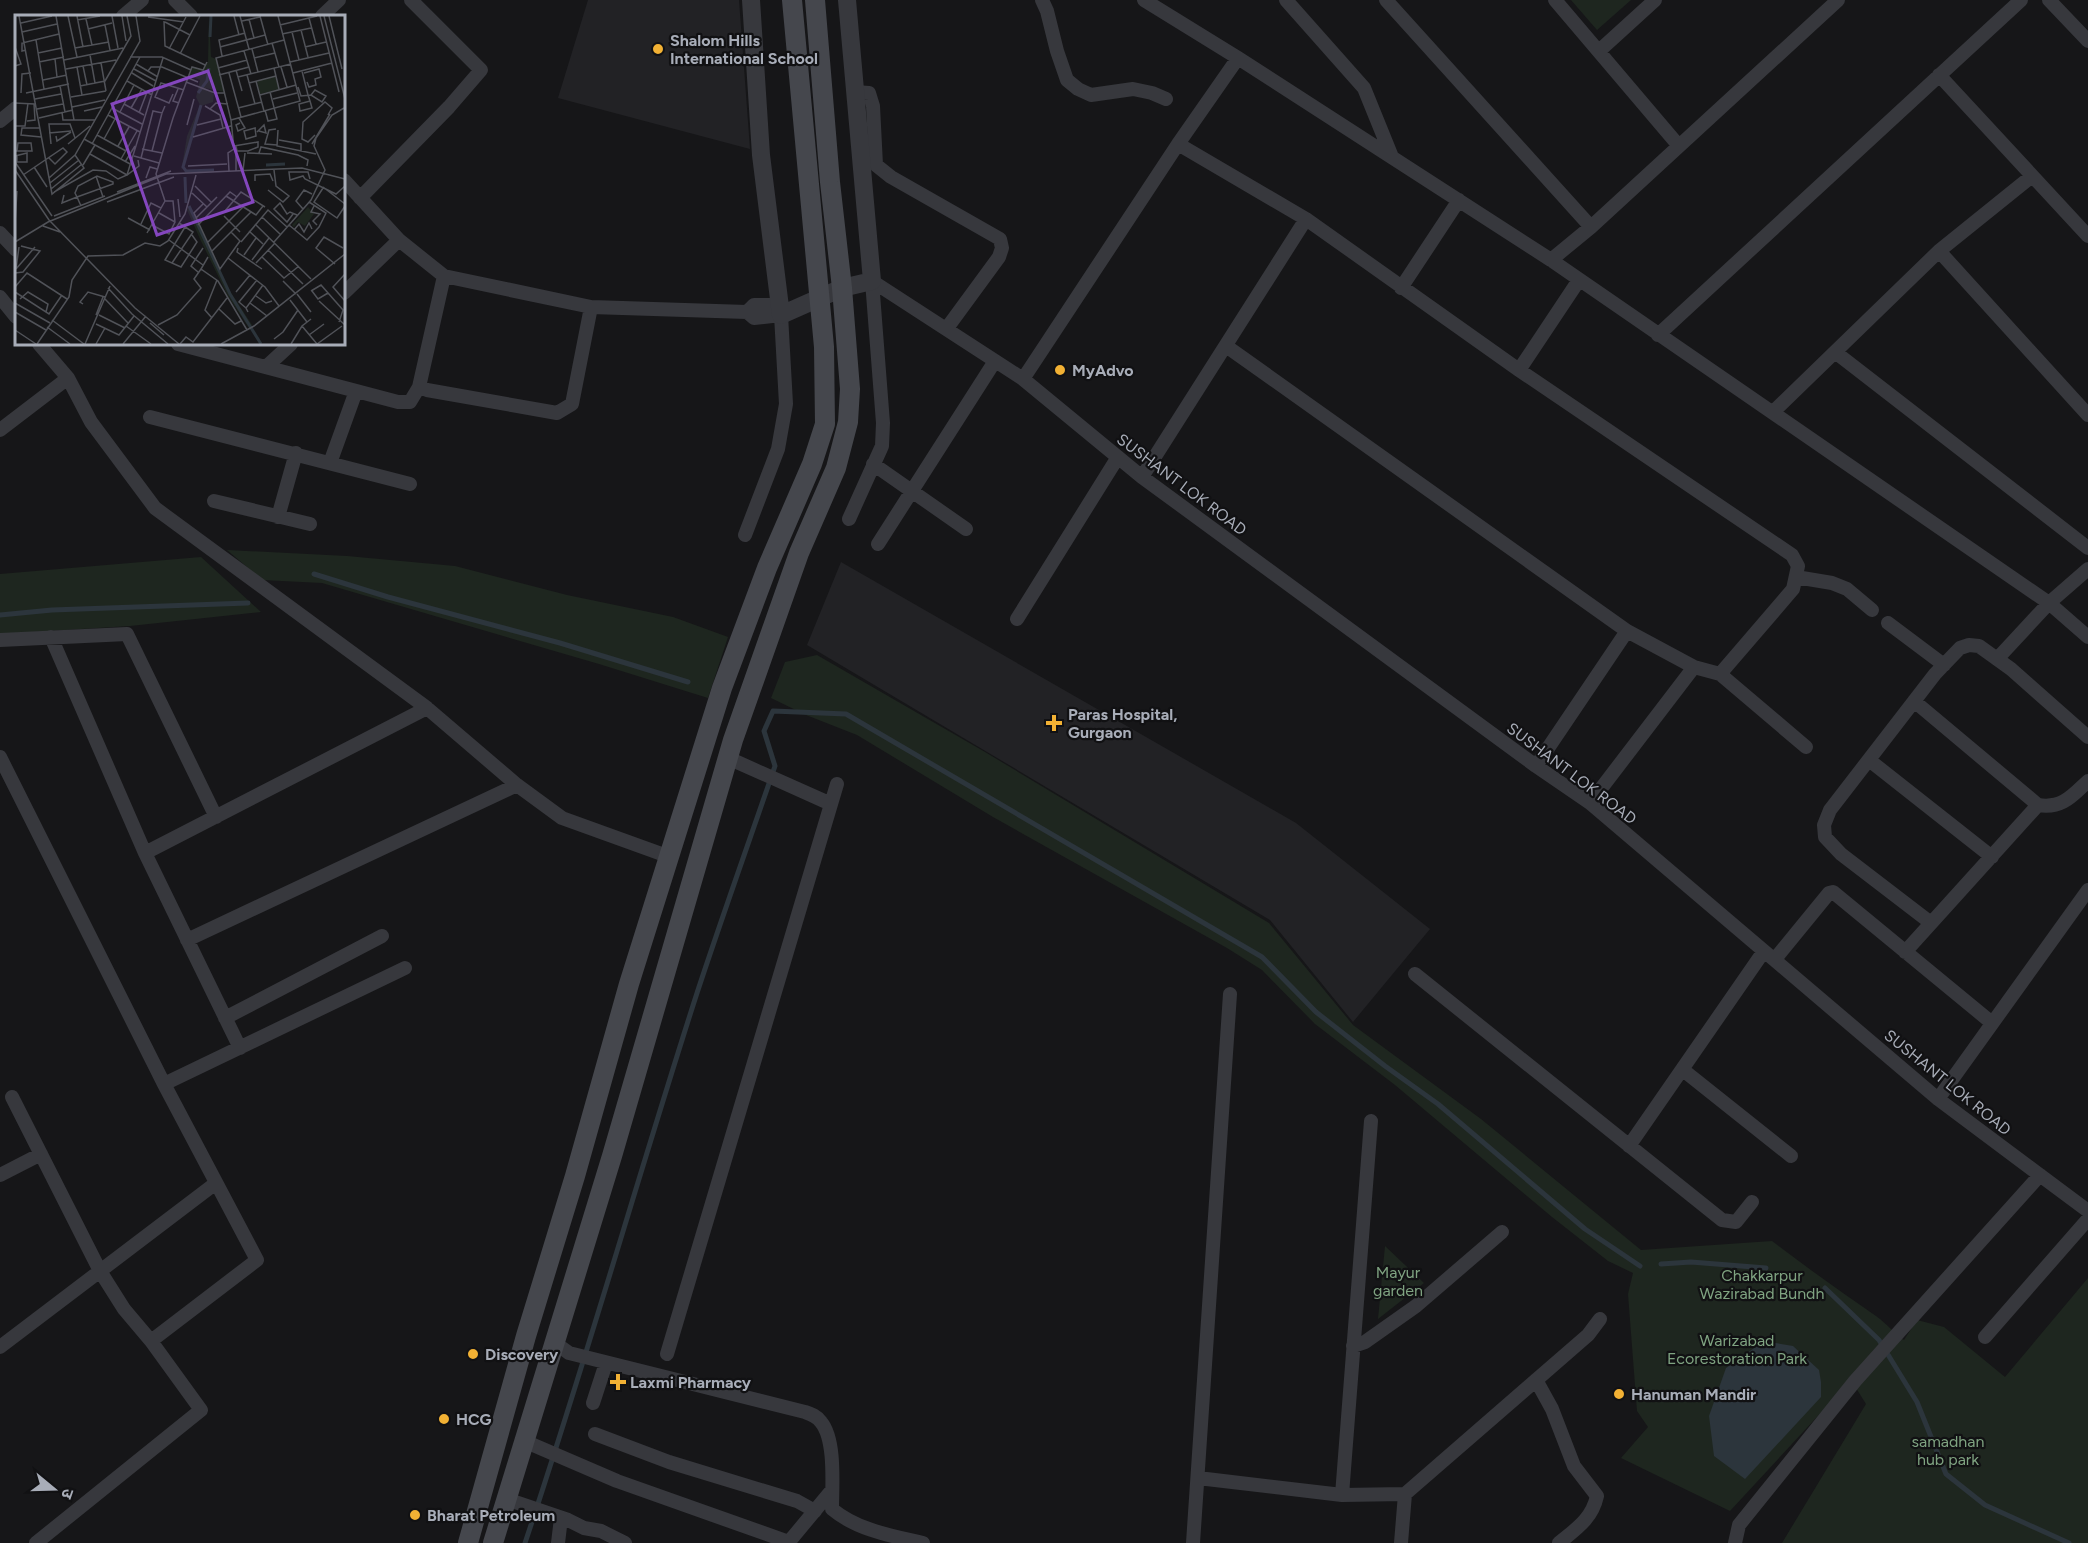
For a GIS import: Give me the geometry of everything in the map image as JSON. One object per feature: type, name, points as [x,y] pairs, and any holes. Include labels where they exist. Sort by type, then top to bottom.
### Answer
[{"type":"main road","points":[[468,1543],[629,984],[722,688],[766,568],[812,464],[825,424],[824,347],[792,0]]},
{"type":"main road","points":[[493,1543],[524,1441],[562,1348],[728,758],[799,553],[836,468],[848,422],[850,389],[815,0]]},
{"type":"street","points":[[124,15],[142,0]]},
{"type":"street","points":[[175,0],[190,15]]},
{"type":"street","points":[[323,15],[339,0]]},
{"type":"street","points":[[360,198],[449,107],[481,70],[411,0]]},
{"type":"street","points":[[745,535],[778,449],[786,404],[780,310],[761,155],[751,0]]},
{"type":"street","points":[[847,0],[883,423],[882,446],[849,519]]},
{"type":"street","points":[[1042,0],[1067,80],[1078,89],[1091,96],[1133,89],[1166,99]]},
{"type":"street","points":[[1144,0],[1551,260],[2049,603],[2088,637]]},
{"type":"street","points":[[1286,0],[1364,88],[1392,157]]},
{"type":"street","points":[[1386,0],[1591,227]]},
{"type":"street","points":[[1555,0],[1679,146]]},
{"type":"street","points":[[1599,51],[1655,0]]},
{"type":"street","points":[[1551,260],[1591,227],[1838,0]]},
{"type":"street","points":[[1658,335],[2020,0]]},
{"type":"street","points":[[2049,0],[2085,32]]},
{"type":"street","points":[[1023,379],[1178,144],[1238,58]]},
{"type":"street","points":[[1939,75],[2088,236]]},
{"type":"street","points":[[855,92],[868,93],[873,106],[876,165],[891,177],[1000,239],[1002,248],[999,257],[947,328]]},
{"type":"street","points":[[0,121],[15,109]]},
{"type":"street","points":[[1178,144],[1306,219],[1519,370],[1792,555],[1798,566],[1793,589],[1720,674]]},
{"type":"street","points":[[1773,412],[1939,251],[2032,176]]},
{"type":"street","points":[[345,181],[399,240],[444,276],[591,307],[747,312],[754,305],[780,310],[842,288],[872,281]]},
{"type":"street","points":[[1401,288],[1459,200]]},
{"type":"street","points":[[1142,477],[1306,219]]},
{"type":"street","points":[[0,233],[15,249]]},
{"type":"street","points":[[345,292],[399,240]]},
{"type":"street","points":[[1939,251],[2088,415]]},
{"type":"street","points":[[182,345],[398,402],[410,402],[419,387],[444,276]]},
{"type":"street","points":[[1519,370],[1579,280]]},
{"type":"street","name":"SUSHANT LOK ROAD","points":[[872,281],[1023,379],[1142,477],[1536,766],[1590,802],[1938,1099],[2088,1211]]},
{"type":"street","points":[[0,297],[15,316]]},
{"type":"street","points":[[419,387],[557,413],[572,404],[591,307]]},
{"type":"street","points":[[40,345],[68,378],[91,422],[155,508],[427,708],[517,785],[562,818],[670,857]]},
{"type":"street","points":[[266,367],[290,345]]},
{"type":"street","points":[[1226,346],[1627,631],[1694,667],[1720,674],[1806,747]]},
{"type":"street","points":[[1835,352],[2088,548]]},
{"type":"street","points":[[879,544],[995,361]]},
{"type":"street","points":[[0,430],[68,378]]},
{"type":"street","points":[[330,463],[356,391]]},
{"type":"street","points":[[150,417],[410,484]]},
{"type":"street","points":[[278,517],[296,453]]},
{"type":"street","points":[[1017,619],[1118,457]]},
{"type":"street","points":[[873,464],[966,529]]},
{"type":"street","points":[[214,501],[310,524]]},
{"type":"street","points":[[1997,659],[2049,603],[2088,569]]},
{"type":"street","points":[[1796,577],[1832,583],[1847,589],[1872,610]]},
{"type":"street","points":[[1887,623],[1944,665]]},
{"type":"street","points":[[1536,766],[1627,631]]},
{"type":"street","points":[[0,640],[128,634],[216,817]]},
{"type":"street","points":[[51,637],[146,853],[240,1048]]},
{"type":"street","points":[[1931,923],[1841,854],[1825,837],[1824,825],[1830,810],[1944,665],[1960,648],[1969,645],[1979,646],[2011,669],[2088,737]]},
{"type":"street","points":[[1590,802],[1694,667]]},
{"type":"street","points":[[1914,701],[2038,805],[2051,807],[2065,802],[2088,781]]},
{"type":"street","points":[[146,853],[427,708]]},
{"type":"street","points":[[0,757],[164,1084],[256,1260],[151,1341]]},
{"type":"street","points":[[728,758],[831,804]]},
{"type":"street","points":[[1869,760],[1992,856]]},
{"type":"street","points":[[667,1354],[837,784]]},
{"type":"street","points":[[187,940],[517,785]]},
{"type":"street","points":[[1905,952],[2038,805]]},
{"type":"street","points":[[1938,1099],[2088,890]]},
{"type":"street","points":[[1629,1146],[1770,955],[1829,893],[1833,892],[1992,1023]]},
{"type":"street","points":[[225,1018],[382,936]]},
{"type":"street","points":[[164,1084],[405,968]]},
{"type":"street","points":[[1415,974],[1722,1220],[1736,1222],[1752,1202]]},
{"type":"street","points":[[1193,1543],[1230,994]]},
{"type":"street","points":[[1683,1070],[1791,1156]]},
{"type":"street","points":[[12,1097],[100,1271],[123,1309],[151,1341],[201,1410],[36,1543]]},
{"type":"street","points":[[1342,1495],[1371,1120]]},
{"type":"street","points":[[0,1175],[41,1154]]},
{"type":"street","points":[[1735,1543],[1739,1526],[1855,1381],[2040,1175]]},
{"type":"street","points":[[0,1347],[216,1183]]},
{"type":"street","points":[[1985,1337],[2088,1219]]},
{"type":"street","points":[[1353,1347],[1416,1306],[1502,1232]]},
{"type":"street","points":[[1198,1478],[1342,1495],[1405,1494],[1588,1335],[1600,1319]]},
{"type":"street","points":[[562,1348],[601,1362],[805,1412],[817,1417],[823,1423],[827,1433],[831,1454],[832,1509],[846,1520],[893,1540],[923,1543]]},
{"type":"street","points":[[593,1403],[601,1362]]},
{"type":"street","points":[[1536,1380],[1552,1409],[1574,1466],[1597,1496],[1595,1507],[1588,1519],[1559,1543]]},
{"type":"street","points":[[595,1434],[669,1462],[797,1501],[815,1511]]},
{"type":"street","points":[[524,1441],[617,1480],[789,1542],[832,1490]]},
{"type":"street","points":[[1401,1543],[1405,1494]]},
{"type":"street","points":[[506,1499],[584,1528],[601,1531],[625,1543]]},
{"type":"street","points":[[558,1543],[561,1518]]},
{"type":"shaded area","name":"Shalom Hills International School","points":[[588,0],[739,0],[750,149],[558,98]]},
{"type":"shaded area","points":[[841,562],[1296,823],[1430,929],[1353,1022],[1270,920],[807,645]]},
{"type":"shaded area","points":[[1764,1341],[1793,1346],[1819,1370],[1821,1397],[1745,1479],[1714,1456],[1709,1416],[1726,1368]]},
{"type":"green space","points":[[1571,0],[1631,0],[1597,30]]},
{"type":"green space","points":[[227,550],[347,556],[455,566],[567,595],[673,617],[728,637],[708,698],[322,583],[262,580]]},
{"type":"green space","points":[[201,557],[261,612],[130,626],[0,634],[0,574]]},
{"type":"green space","points":[[817,655],[985,752],[1269,923],[1353,1025],[1481,1119],[1641,1250],[1772,1241],[1876,1316],[1904,1340],[1917,1320],[1944,1327],[2005,1377],[2088,1278],[2088,1543],[1782,1543],[1866,1404],[1856,1388],[1890,1338],[1730,1511],[1621,1458],[1648,1427],[1637,1411],[1628,1294],[1633,1273],[1608,1261],[1395,1085],[1315,1024],[1262,970],[1227,948],[993,817],[857,735],[771,698],[785,662]]},
{"type":"green space","name":"Mayur garden","points":[[1385,1246],[1424,1283],[1378,1319]]},
{"type":"waterway","points":[[314,574],[388,597],[560,643],[688,682]]},
{"type":"waterway","points":[[0,615],[52,610],[248,603]]},
{"type":"waterway","points":[[525,1543],[697,993],[775,766],[764,731],[773,711],[846,714],[1262,957],[1316,1012],[1438,1104],[1585,1229],[1640,1266]]},
{"type":"waterway","points":[[1661,1264],[1691,1262],[1766,1268]]},
{"type":"waterway","points":[[1825,1288],[1879,1340],[1917,1402],[1946,1474],[1985,1505],[2069,1543]]},
{"type":"place","name":"Shalom Hills International School","points":[[658,49]]},
{"type":"place","name":"MyAdvo","points":[[1060,370]]},
{"type":"place","name":"Paras Hospital, Gurgaon","points":[[1054,723]]},
{"type":"place","name":"Discovery","points":[[473,1354]]},
{"type":"place","name":"Laxmi Pharmacy","points":[[618,1382]]},
{"type":"place","name":"Hanuman Mandir","points":[[1619,1394]]},
{"type":"place","name":"HCG","points":[[444,1419]]},
{"type":"place","name":"Bharat Petroleum","points":[[415,1515]]},
{"type":"park label","name":"Chakkarpur Wazirabad Bundh","points":[[1762,1284]]},
{"type":"park label","name":"Warizabad Ecorestoration Park","points":[[1737,1349]]},
{"type":"park label","name":"samadhan hub park","points":[[1948,1450]]}]
